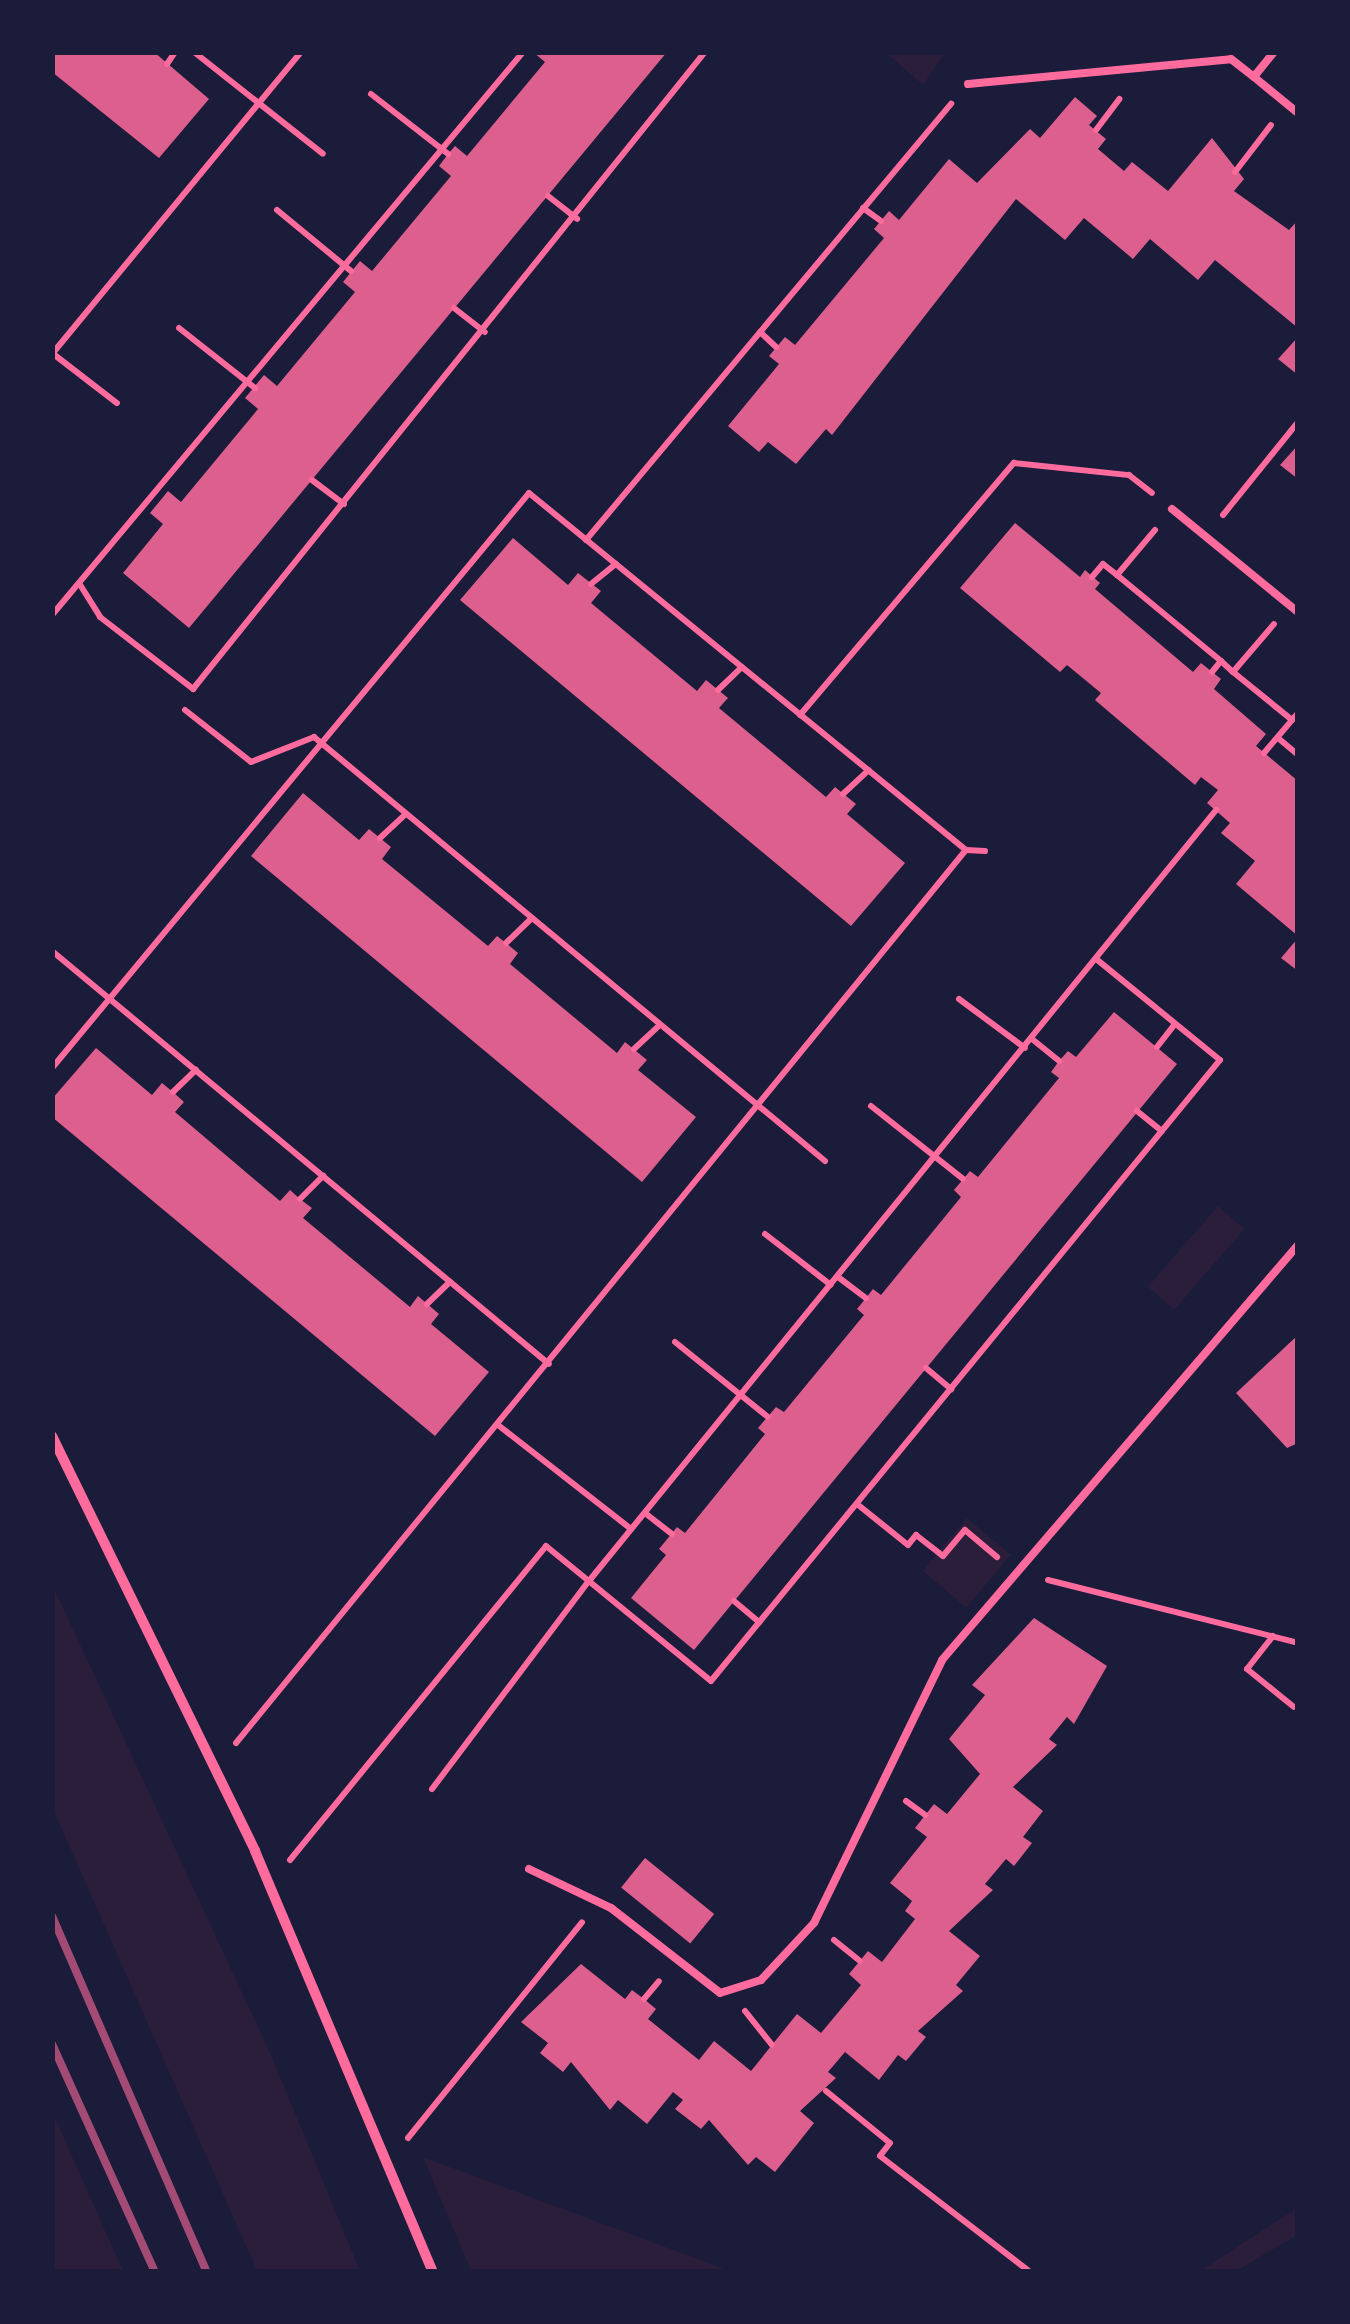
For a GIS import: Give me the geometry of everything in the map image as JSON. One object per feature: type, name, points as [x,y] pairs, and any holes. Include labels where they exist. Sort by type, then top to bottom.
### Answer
[{"type":"street","points":[[52,1436],[254,1851],[433,2272]]},
{"type":"lane","points":[[1254,78],[1274,52]]},
{"type":"lane","points":[[968,84],[1231,59],[1298,113]]},
{"type":"lane","points":[[1172,509],[1294,608]]},
{"type":"lane","points":[[529,1870],[598,1902],[720,1993],[761,1980],[814,1923],[942,1660],[1298,1244]]},
{"type":"path","points":[[166,64],[175,52]]},
{"type":"path","points":[[194,52],[323,154]]},
{"type":"path","points":[[117,403],[53,353],[301,52]]},
{"type":"path","points":[[52,615],[348,269],[523,52]]},
{"type":"path","points":[[79,583],[100,617],[194,689],[577,219],[705,52]]},
{"type":"path","points":[[586,540],[968,84]]},
{"type":"path","points":[[372,94],[445,152]]},
{"type":"path","points":[[1236,172],[1287,105]]},
{"type":"path","points":[[548,196],[577,219]]},
{"type":"path","points":[[864,208],[881,222]]},
{"type":"path","points":[[277,210],[348,269]]},
{"type":"path","points":[[454,308],[485,332]]},
{"type":"path","points":[[179,328],[255,388]]},
{"type":"path","points":[[760,332],[776,347]]},
{"type":"path","points":[[1205,536],[1298,422]]},
{"type":"path","points":[[800,714],[1014,463],[1129,475],[1172,509],[1118,575]]},
{"type":"path","points":[[312,480],[344,504]]},
{"type":"path","points":[[52,1068],[529,493],[966,850],[984,851]]},
{"type":"path","points":[[152,496],[160,502]]},
{"type":"path","points":[[591,584],[616,564]]},
{"type":"path","points":[[1092,577],[1103,564],[1233,672],[1295,717],[1264,754]]},
{"type":"path","points":[[1233,672],[1294,608]]},
{"type":"path","points":[[1212,672],[1221,661]]},
{"type":"path","points":[[718,690],[742,667]]},
{"type":"path","points":[[184,710],[251,762],[314,737],[825,1161]]},
{"type":"path","points":[[1278,738],[1298,754]]},
{"type":"path","points":[[843,794],[868,770]]},
{"type":"path","points":[[432,1789],[589,1581],[1216,810]]},
{"type":"path","points":[[380,838],[406,814]]},
{"type":"path","points":[[234,1744],[966,850]]},
{"type":"path","points":[[506,943],[532,918]]},
{"type":"path","points":[[52,951],[549,1364]]},
{"type":"path","points":[[289,1861],[546,1546],[712,1681],[1220,1060],[1096,959]]},
{"type":"path","points":[[959,999],[1024,1048]]},
{"type":"path","points":[[634,1049],[660,1024]]},
{"type":"path","points":[[1157,1047],[1176,1024]]},
{"type":"path","points":[[1032,1039],[1060,1062]]},
{"type":"path","points":[[173,1092],[196,1070]]},
{"type":"path","points":[[871,1106],[963,1180]]},
{"type":"path","points":[[1137,1111],[1162,1131]]},
{"type":"path","points":[[300,1198],[323,1176]]},
{"type":"path","points":[[765,1234],[831,1285]]},
{"type":"path","points":[[838,1276],[866,1298]]},
{"type":"path","points":[[427,1304],[450,1282]]},
{"type":"path","points":[[675,1342],[768,1417]]},
{"type":"path","points":[[926,1368],[951,1389]]},
{"type":"path","points":[[498,1425],[631,1529]]},
{"type":"path","points":[[857,1504],[908,1545],[916,1535],[942,1556],[965,1530],[1016,1572],[1297,1642]]},
{"type":"path","points":[[645,1513],[672,1534]]},
{"type":"path","points":[[734,1601],[760,1622]]},
{"type":"path","points":[[1273,1636],[1247,1669],[1294,1707]]},
{"type":"path","points":[[407,2140],[598,1902]]},
{"type":"path","points":[[750,2027],[772,2046]]},
{"type":"path","points":[[826,2091],[890,2144],[880,2156],[1030,2272]]},
{"type":"shaded area","points":[[886,52],[945,53],[923,85]]},
{"type":"shaded area","points":[[1218,1206],[1244,1229],[1174,1310],[1148,1287]]},
{"type":"shaded area","points":[[967,1518],[1011,1555],[966,1607],[923,1571]]},
{"type":"shaded area","points":[[53,1586],[272,2057],[360,2271],[257,2271],[53,1809]]},
{"type":"shaded area","points":[[53,2113],[123,2271],[55,2271]]},
{"type":"shaded area","points":[[423,2157],[730,2271],[471,2271]]},
{"type":"shaded area","points":[[1297,2208],[1297,2235],[1236,2271],[1200,2271]]},
{"type":"building","points":[[52,52],[154,52],[209,99],[159,158],[52,72]]},
{"type":"building","points":[[533,52],[667,52],[189,628],[123,573],[163,524],[150,513],[168,491],[181,502],[258,409],[245,398],[264,375],[277,386],[355,292],[343,282],[360,261],[372,271],[451,176],[439,166],[448,154],[455,146],[467,156],[545,62]]},
{"type":"building","points":[[1075,97],[1097,116],[1089,125],[1106,139],[1098,149],[1124,171],[1132,162],[1168,191],[1212,138],[1244,179],[1234,191],[1289,230],[1298,220],[1298,328],[1215,260],[1198,280],[1150,239],[1133,259],[1084,218],[1065,240],[1016,199],[832,435],[826,429],[796,464],[768,442],[759,452],[728,426],[779,364],[769,356],[785,337],[795,345],[884,238],[874,229],[889,211],[899,220],[949,159],[977,183],[1030,129],[1040,138]]},
{"type":"building","points":[[1298,337],[1298,375],[1278,359]]},
{"type":"building","points":[[1298,445],[1298,479],[1280,465]]},
{"type":"building","points":[[1015,523],[1080,577],[1085,570],[1100,583],[1095,589],[1193,672],[1201,663],[1221,679],[1214,689],[1266,734],[1256,746],[1298,781],[1298,936],[1236,884],[1255,861],[1221,833],[1230,823],[1207,803],[1218,790],[1201,777],[1195,785],[1095,700],[1101,693],[1067,665],[1060,672],[960,588]]},
{"type":"building","points":[[513,538],[568,585],[578,573],[601,591],[591,603],[697,691],[706,680],[728,698],[719,708],[826,797],[835,787],[856,804],[847,814],[905,863],[851,926],[460,600]]},
{"type":"building","points":[[303,793],[359,840],[369,829],[391,847],[382,859],[488,946],[497,936],[506,943],[518,953],[510,964],[617,1053],[625,1042],[647,1060],[638,1070],[696,1117],[642,1182],[251,856]]},
{"type":"building","points":[[1298,938],[1298,971],[1281,958]]},
{"type":"building","points":[[1114,1012],[1177,1064],[694,1650],[631,1598],[666,1555],[659,1549],[677,1527],[685,1533],[765,1434],[758,1428],[776,1407],[784,1412],[864,1315],[857,1309],[873,1289],[881,1295],[961,1197],[954,1190],[970,1171],[978,1177],[1059,1078],[1051,1072],[1059,1061],[1068,1051],[1076,1057]]},
{"type":"building","points":[[96,1048],[152,1095],[162,1083],[184,1102],[175,1112],[280,1201],[290,1190],[312,1208],[303,1218],[410,1307],[418,1296],[439,1314],[431,1324],[489,1372],[435,1436],[52,1117],[52,1099]]},
{"type":"building","points":[[1298,1335],[1298,1443],[1287,1448],[1236,1393]]},
{"type":"building","points":[[1034,1618],[1107,1666],[1074,1724],[1067,1717],[1049,1739],[1057,1745],[1013,1787],[1043,1811],[1023,1837],[1032,1843],[1014,1866],[1006,1859],[985,1884],[993,1890],[949,1931],[980,1956],[956,1985],[963,1991],[918,2031],[926,2037],[906,2061],[898,2055],[879,2080],[845,2052],[828,2072],[836,2078],[800,2111],[814,2123],[775,2172],[756,2157],[748,2165],[709,2120],[701,2129],[675,2109],[683,2100],[673,2092],[647,2124],[618,2100],[610,2110],[571,2062],[563,2072],[540,2053],[548,2043],[521,2022],[581,1964],[625,1999],[632,1990],[644,1999],[656,2009],[648,2019],[699,2060],[714,2041],[751,2071],[797,2014],[821,2033],[861,1985],[849,1974],[868,1951],[882,1962],[915,1919],[905,1911],[912,1901],[890,1883],[927,1837],[915,1828],[934,1804],[947,1814],[980,1774],[949,1739],[985,1695],[972,1685]]},
{"type":"building","points":[[645,1858],[714,1914],[690,1944],[621,1888]]},
{"type":"railway","points":[[52,1916],[207,2272]]},
{"type":"railway","points":[[52,2044],[155,2272]]}]
